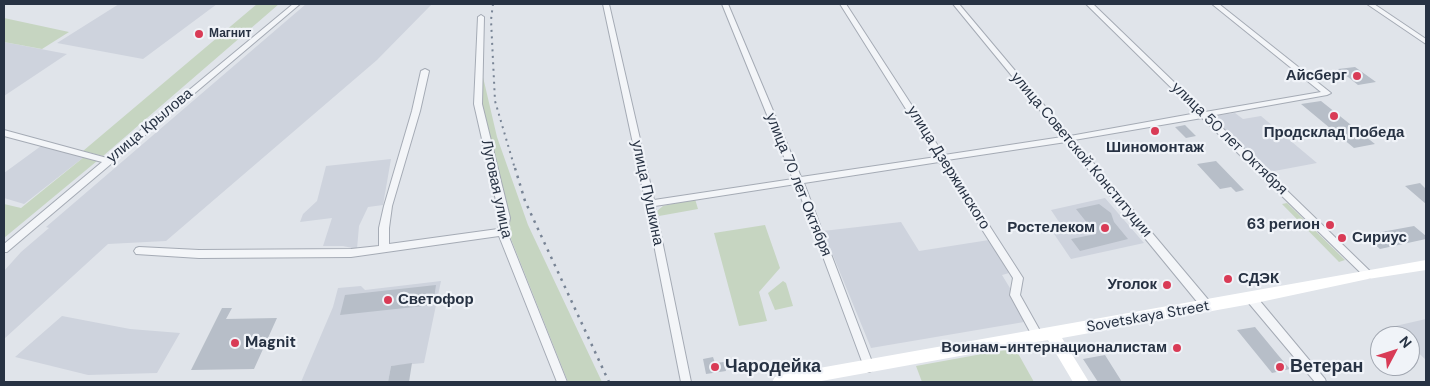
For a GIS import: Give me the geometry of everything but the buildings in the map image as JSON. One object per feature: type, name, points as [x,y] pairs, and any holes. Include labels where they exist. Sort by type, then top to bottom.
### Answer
[{"type":"main road","name":"Sovetskaya Street","points":[[780,382],[1426,265]]},
{"type":"main road","points":[[1045,335],[1081,382]]},
{"type":"street","name":"улица Крылова","points":[[4,249],[297,4]]},
{"type":"street","name":"улица Пушкина","points":[[606,4],[650,204],[686,382]]},
{"type":"street","name":"улица 70 лет Октября","points":[[725,4],[798,182],[869,367]]},
{"type":"street","name":"улица Дзержинского","points":[[843,4],[1018,278],[1015,295],[1045,335]]},
{"type":"street","name":"улица Советской Конституции","points":[[956,4],[1207,306]]},
{"type":"street","name":"улица 50 лет Октября","points":[[1089,4],[1368,274]]},
{"type":"street","points":[[650,204],[1067,139],[1327,93],[1215,4]]},
{"type":"street","points":[[1370,4],[1426,42]]},
{"type":"street","name":"Луговая улица","points":[[481,17],[478,104],[505,218],[502,232],[562,382]]},
{"type":"street","points":[[384,247],[384,228],[388,206],[416,111],[425,71]]},
{"type":"street","points":[[4,133],[108,161]]},
{"type":"street","points":[[139,251],[199,254],[351,253],[502,232]]},
{"type":"street","points":[[1251,298],[1321,382]]},
{"type":"shaded area","points":[[119,4],[217,4],[143,59],[57,43]]},
{"type":"shaded area","points":[[306,4],[432,4],[377,60],[166,241],[108,244],[4,339],[4,271],[21,252],[49,228],[46,227]]},
{"type":"shaded area","points":[[4,42],[67,54],[4,96]]},
{"type":"shaded area","points":[[1235,113],[1243,119],[1261,116],[1317,163],[1269,172],[1211,116]]},
{"type":"shaded area","points":[[41,146],[84,157],[24,204],[4,198],[4,173]]},
{"type":"shaded area","points":[[391,159],[383,205],[368,207],[359,226],[357,249],[343,246],[323,246],[332,218],[300,222],[303,214],[317,201],[326,166]]},
{"type":"shaded area","points":[[1105,198],[1144,243],[1071,259],[1050,228],[1061,225],[1051,210]]},
{"type":"shaded area","points":[[901,222],[919,251],[989,240],[1009,273],[1002,275],[1030,321],[871,348],[823,231]]},
{"type":"shaded area","points":[[441,281],[424,363],[391,366],[388,382],[301,382],[333,307],[338,288],[361,286],[365,290]]},
{"type":"shaded area","points":[[62,316],[130,329],[180,333],[157,373],[88,375],[15,357]]},
{"type":"shaded area","points":[[1426,319],[1426,360],[1420,354],[1420,326],[1395,326]]},
{"type":"green space","points":[[257,4],[279,4],[103,156],[83,151]]},
{"type":"green space","points":[[4,18],[69,32],[42,49],[4,42]]},
{"type":"green space","points":[[483,77],[497,137],[528,225],[602,382],[568,382],[511,239],[509,219],[482,103]]},
{"type":"green space","points":[[84,157],[97,161],[4,238],[4,204],[21,208]]},
{"type":"green space","points":[[695,199],[698,209],[659,216],[657,211],[663,206]]},
{"type":"green space","points":[[1287,203],[1345,260],[1339,262],[1282,204]]},
{"type":"green space","points":[[765,225],[780,268],[759,292],[767,321],[739,326],[714,233]]},
{"type":"green space","points":[[783,281],[786,283],[793,306],[775,310],[768,293]]},
{"type":"green space","points":[[1015,348],[1034,382],[922,382],[916,366]]},
{"type":"railway","points":[[493,4],[491,20],[495,101],[515,169]]},
{"type":"railway","points":[[515,168],[525,201],[609,382]]},
{"type":"place","name":"Магнит","points":[[199,34]]},
{"type":"place","name":"Айсберг","points":[[1357,76]]},
{"type":"place","name":"Продсклад Победа","points":[[1334,116]]},
{"type":"place","name":"Шиномонтаж","points":[[1155,131]]},
{"type":"place","name":"63 регион","points":[[1330,225]]},
{"type":"place","name":"Ростелеком","points":[[1105,228]]},
{"type":"place","name":"Сириус","points":[[1342,238]]},
{"type":"place","name":"СДЭК","points":[[1228,279]]},
{"type":"place","name":"Уголок","points":[[1167,285]]},
{"type":"place","name":"Светофор","points":[[388,300]]},
{"type":"place","name":"Magnit","points":[[235,343]]},
{"type":"place","name":"Воинам-интернационалистам","points":[[1177,348]]},
{"type":"place","name":"Чародейка","points":[[715,367]]},
{"type":"place","name":"Ветеран","points":[[1280,367]]}]
